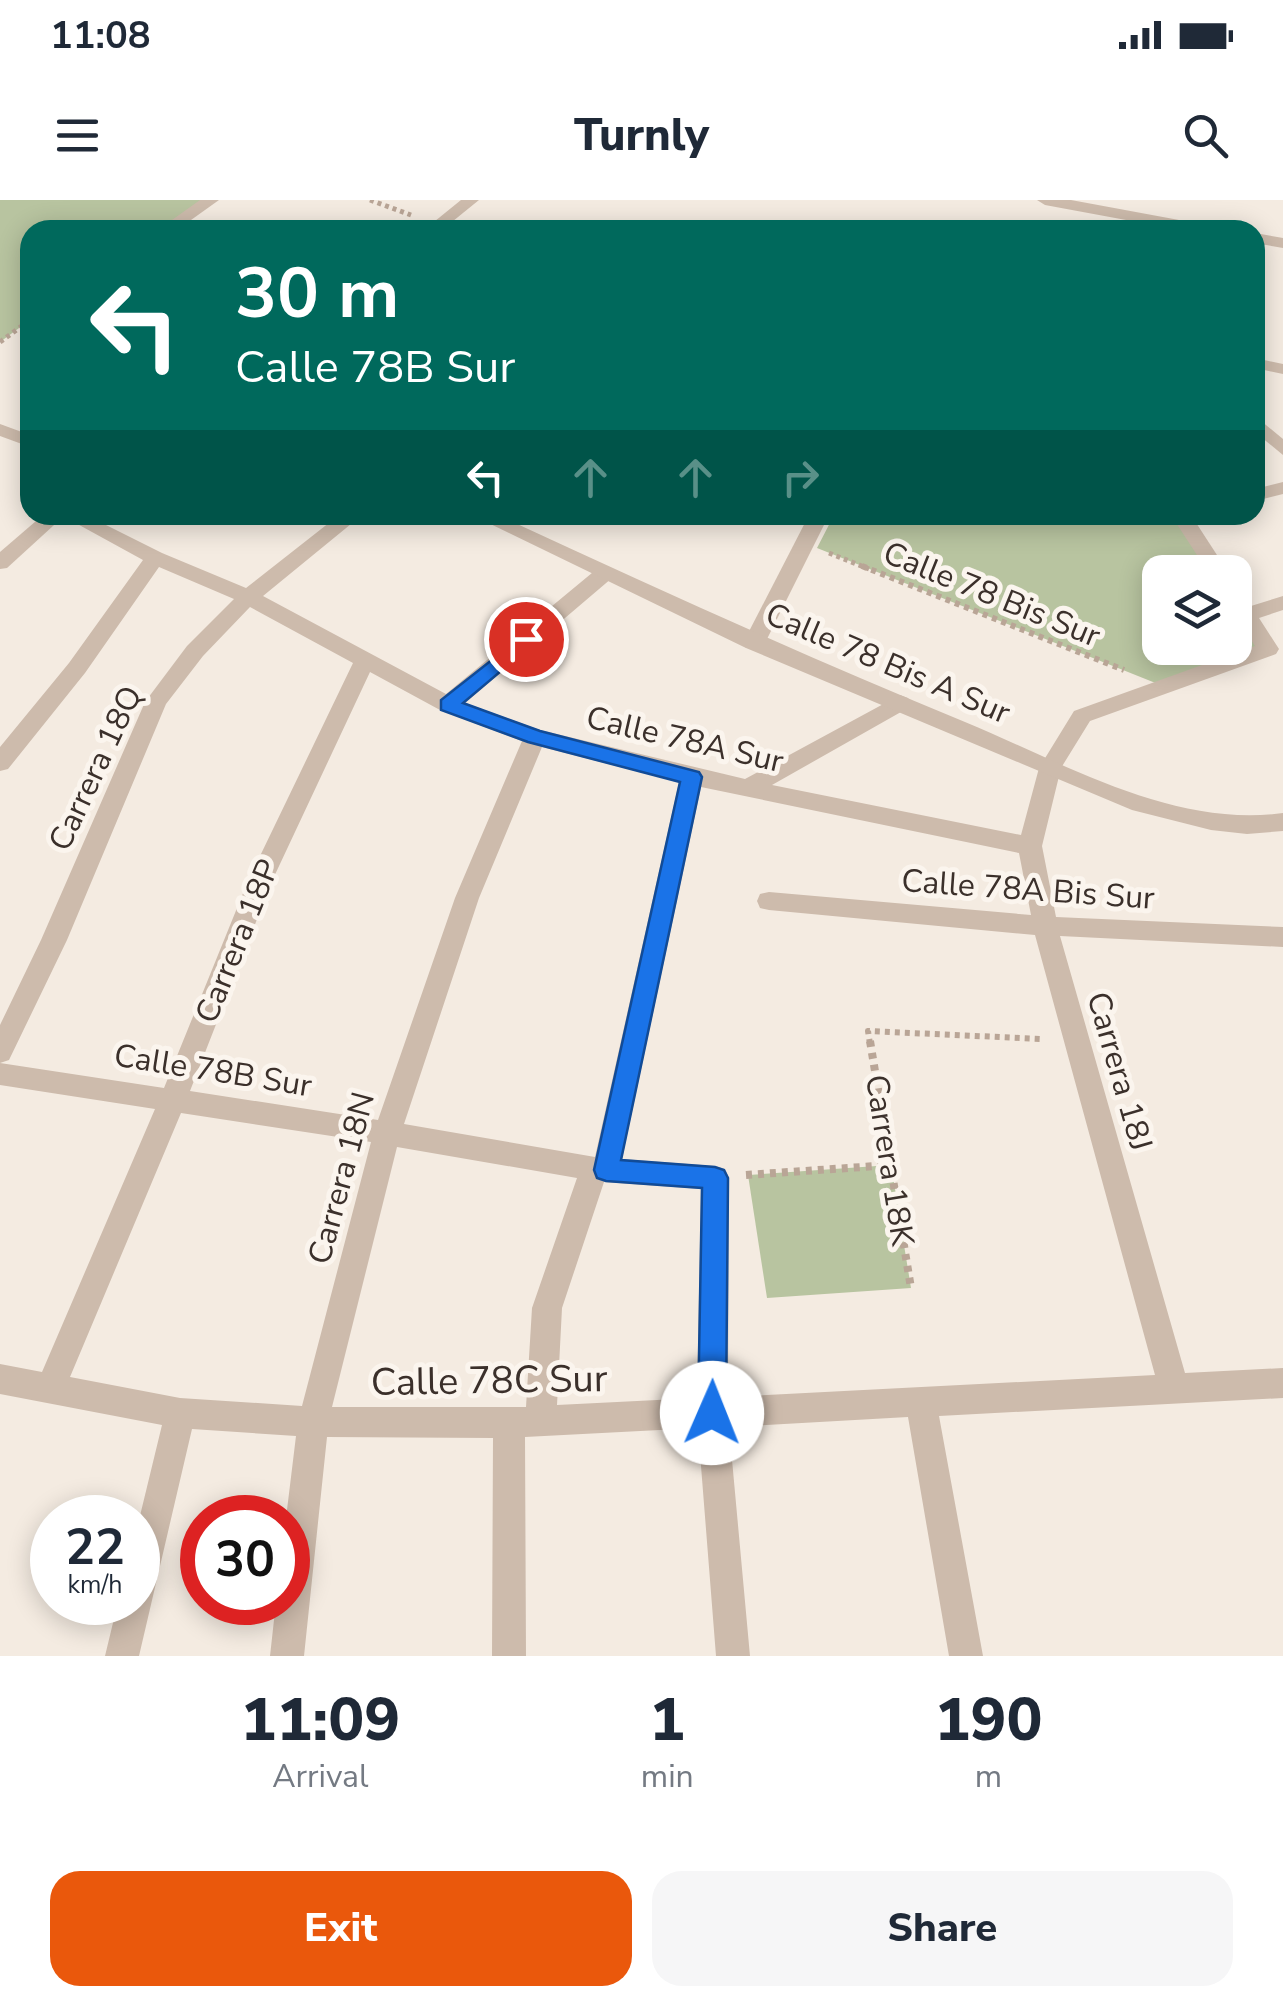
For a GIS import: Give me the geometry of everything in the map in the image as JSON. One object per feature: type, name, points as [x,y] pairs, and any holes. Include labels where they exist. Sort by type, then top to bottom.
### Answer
[{"type":"street","points":[[181,220],[211,200]]},
{"type":"street","points":[[445,220],[471,200]]},
{"type":"street","points":[[1045,200],[1125,220]]},
{"type":"street","points":[[1265,432],[1283,449]]},
{"type":"street","points":[[0,563],[44,525]]},
{"type":"street","name":"Calle 78A Sur","points":[[91,525],[155,558],[248,598],[448,705],[535,737],[746,789],[1030,846]]},
{"type":"street","name":"Carrera 18Q","points":[[0,1052],[54,940],[156,702],[194,651],[248,598],[339,525]]},
{"type":"street","name":"Calle 78 Bis A Sur","points":[[503,525],[754,643],[1050,768],[1173,814],[1240,825],[1283,822]]},
{"type":"street","points":[[754,643],[814,525]]},
{"type":"street","points":[[1188,525],[1207,555]]},
{"type":"street","points":[[0,764],[76,668],[155,558]]},
{"type":"street","points":[[448,705],[605,573]]},
{"type":"street","points":[[1252,606],[1283,603]]},
{"type":"street","name":"Carrera 18J","points":[[1252,625],[1268,649],[1252,655]]},
{"type":"street","name":"Carrera 18P","points":[[50,1389],[174,1099],[260,881],[364,663]]},
{"type":"street","name":"Carrera 18J","points":[[1174,1389],[1074,1040],[1044,926],[1030,846],[1050,768],[1082,716],[1223,665]]},
{"type":"street","points":[[746,789],[900,703]]},
{"type":"street","name":"Carrera 18N","points":[[287,1656],[313,1422],[387,1132],[467,898],[535,737]]},
{"type":"street","points":[[509,1656],[525,1422],[547,1308],[600,1170],[692,777]]},
{"type":"street","name":"Calle 78A Bis Sur","points":[[769,902],[1044,926],[1283,937]]},
{"type":"street","name":"Calle 78B Sur","points":[[0,1074],[387,1132],[600,1170],[715,1178]]},
{"type":"street","points":[[715,1178],[712,1413],[733,1656]]},
{"type":"street","name":"Calle 78C Sur","points":[[0,1380],[180,1412],[313,1422],[525,1422],[1283,1384]]},
{"type":"street","points":[[921,1402],[966,1656]]},
{"type":"street","points":[[160,1497],[180,1412]]},
{"type":"street","points":[[122,1656],[129,1625]]},
{"type":"path","points":[[370,200],[419,220]]},
{"type":"path","name":"Calle 78 Bis Sur","points":[[804,544],[1163,686]]},
{"type":"path","name":"Carrera 18K","points":[[911,1288],[868,1031],[1074,1040]]},
{"type":"path","points":[[715,1178],[892,1165]]},
{"type":"green space","points":[[0,200],[211,200],[181,220],[20,220],[20,327],[0,342]]},
{"type":"green space","points":[[829,525],[1187,525],[1207,555],[1142,555],[1142,665],[1223,665],[1163,686],[817,548]]},
{"type":"green space","points":[[1252,624],[1268,649],[1252,655]]},
{"type":"green space","points":[[891,1165],[911,1288],[767,1298],[748,1175]]},
{"type":"route","points":[[526,639],[448,705],[535,737],[692,777],[606,1170],[715,1178],[712,1413]]}]
